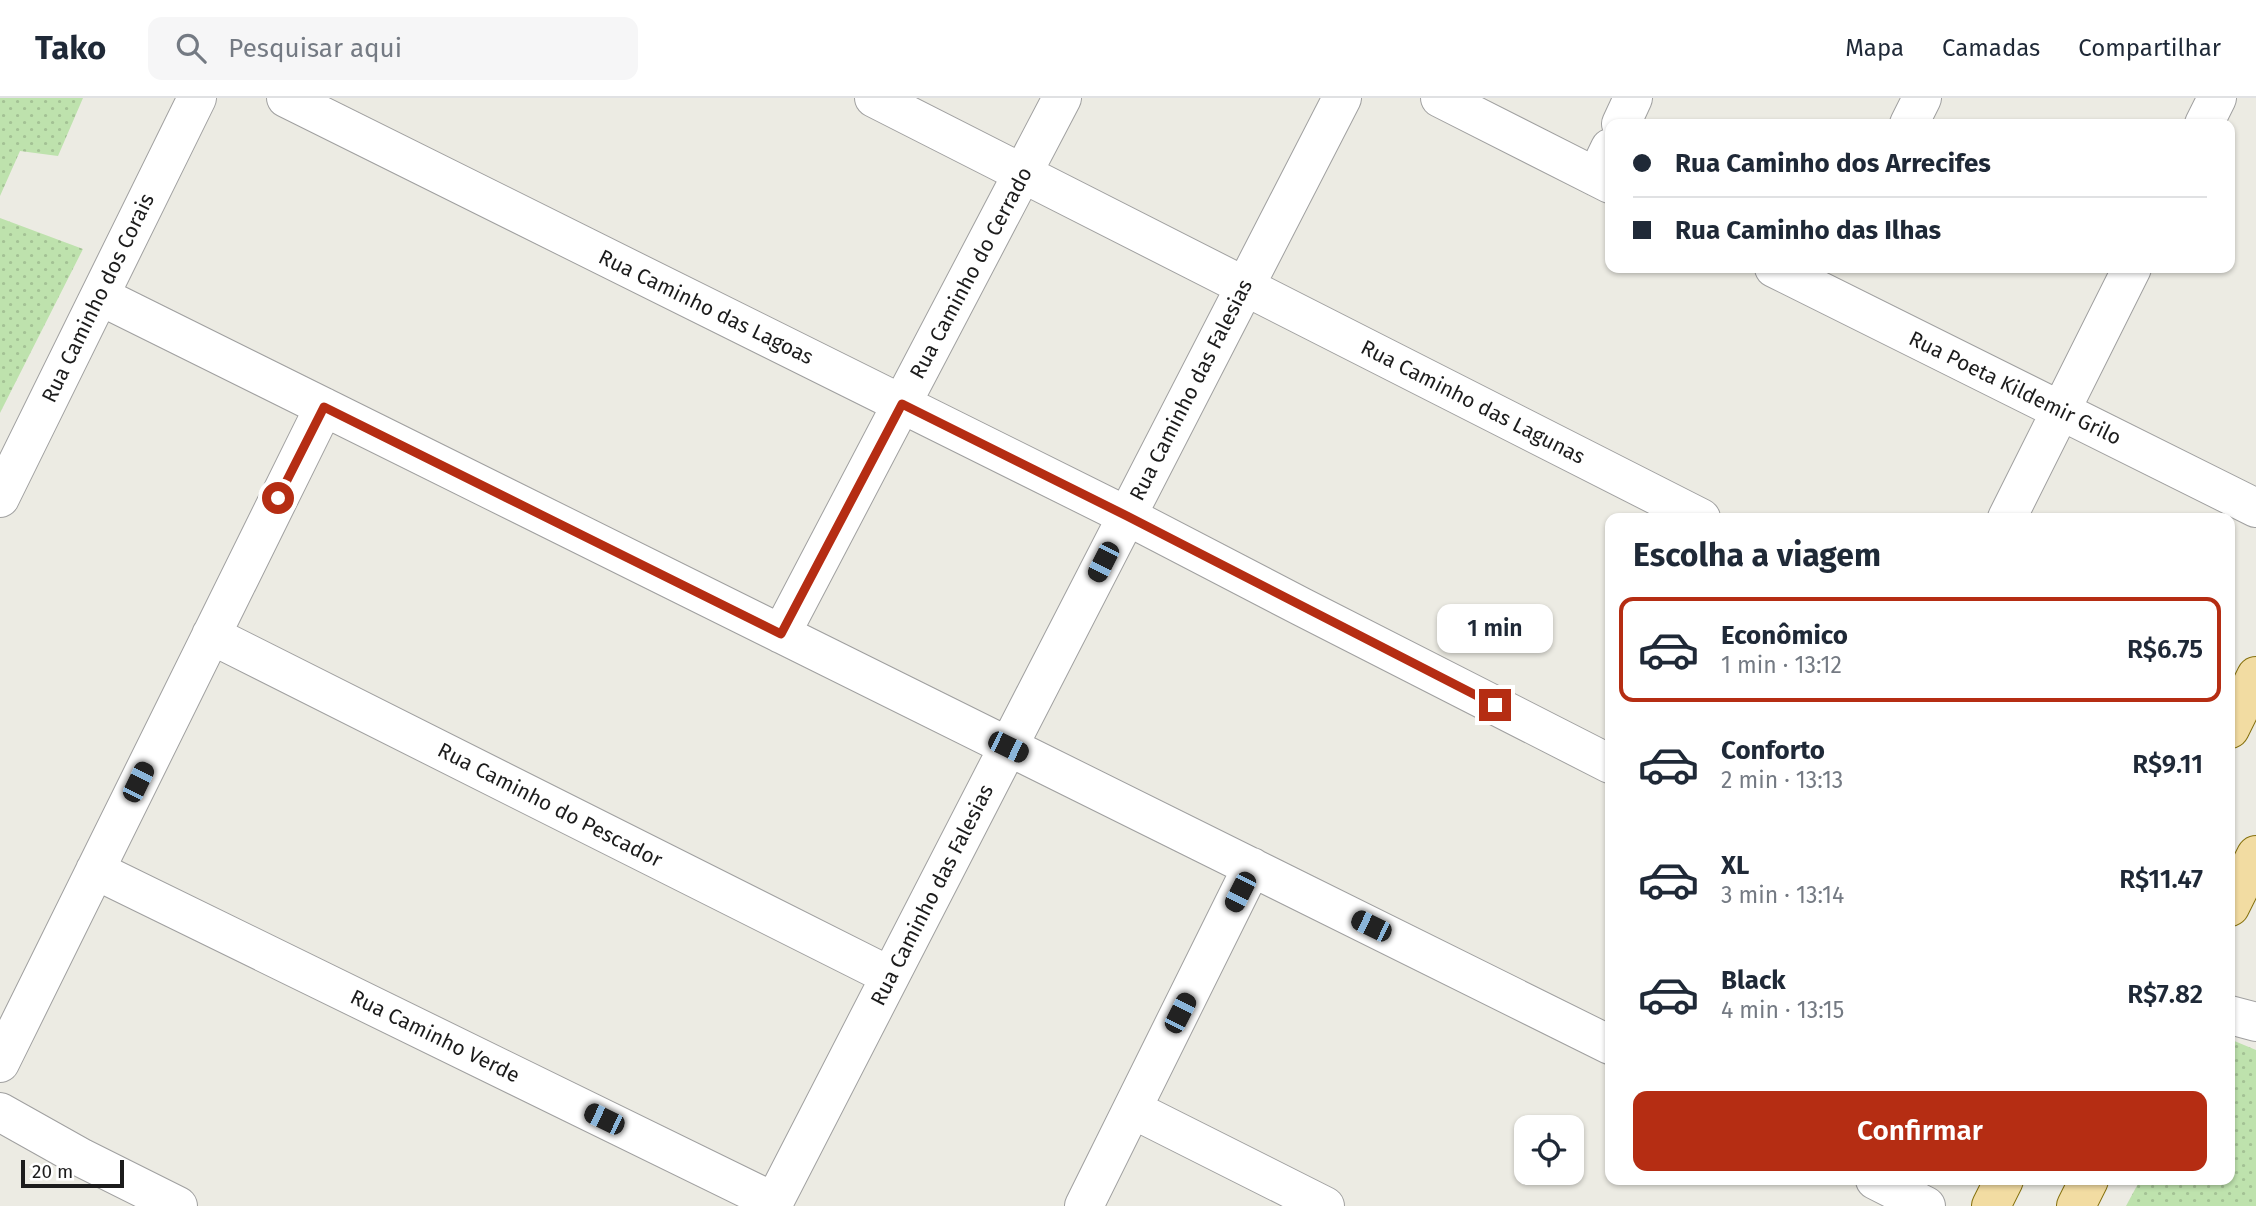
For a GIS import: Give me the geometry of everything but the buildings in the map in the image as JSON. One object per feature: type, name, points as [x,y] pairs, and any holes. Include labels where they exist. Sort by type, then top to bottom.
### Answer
[{"type":"main road","points":[[2235,719],[2256,676]]},
{"type":"main road","points":[[2235,897],[2256,855]]},
{"type":"main road","points":[[1991,1206],[2002,1185]]},
{"type":"main road","points":[[2076,1206],[2087,1185]]},
{"type":"street","name":"Rua Caminho dos Corais","points":[[0,498],[197,98]]},
{"type":"street","name":"Rua Caminho das Lagoas","points":[[286,98],[1127,516],[1605,761]]},
{"type":"street","name":"Rua Caminho das Lagunas","points":[[874,98],[1691,513]]},
{"type":"street","name":"Rua Caminho do Cerrado","points":[[781,634],[1062,98]]},
{"type":"street","name":"Rua Caminho das Falesias","points":[[773,1204],[1342,98]]},
{"type":"street","points":[[1440,98],[1605,170]]},
{"type":"street","points":[[1623,119],[1633,98]]},
{"type":"street","points":[[1912,119],[1922,98]]},
{"type":"street","points":[[2206,119],[2217,98]]},
{"type":"street","name":"Rua Poeta Kildemir Grilo","points":[[1795,273],[1830,281],[2060,412],[2256,508]]},
{"type":"street","points":[[2010,513],[2130,273]]},
{"type":"street","points":[[100,296],[1605,1043]]},
{"type":"street","points":[[0,1063],[324,407]]},
{"type":"street","name":"Rua Caminho do Pescador","points":[[211,635],[890,976]]},
{"type":"street","points":[[1084,1206],[1252,867]]},
{"type":"street","name":"Rua Caminho Verde","points":[[95,870],[773,1204]]},
{"type":"street","points":[[2235,1016],[2256,1022]]},
{"type":"street","points":[[1132,1109],[1325,1206]]},
{"type":"street","points":[[0,1112],[178,1206]]},
{"type":"street","points":[[1885,1185],[1926,1206]]},
{"type":"green space","points":[[0,98],[83,98],[58,156],[20,151],[0,196]]},
{"type":"green space","points":[[0,218],[83,249],[0,413]]},
{"type":"green space","points":[[2235,1041],[2256,1050],[2256,1206],[2126,1206],[2137,1185],[2235,1185]]},
{"type":"route","points":[[278,498],[324,407],[781,634],[902,404],[1495,705]]}]
